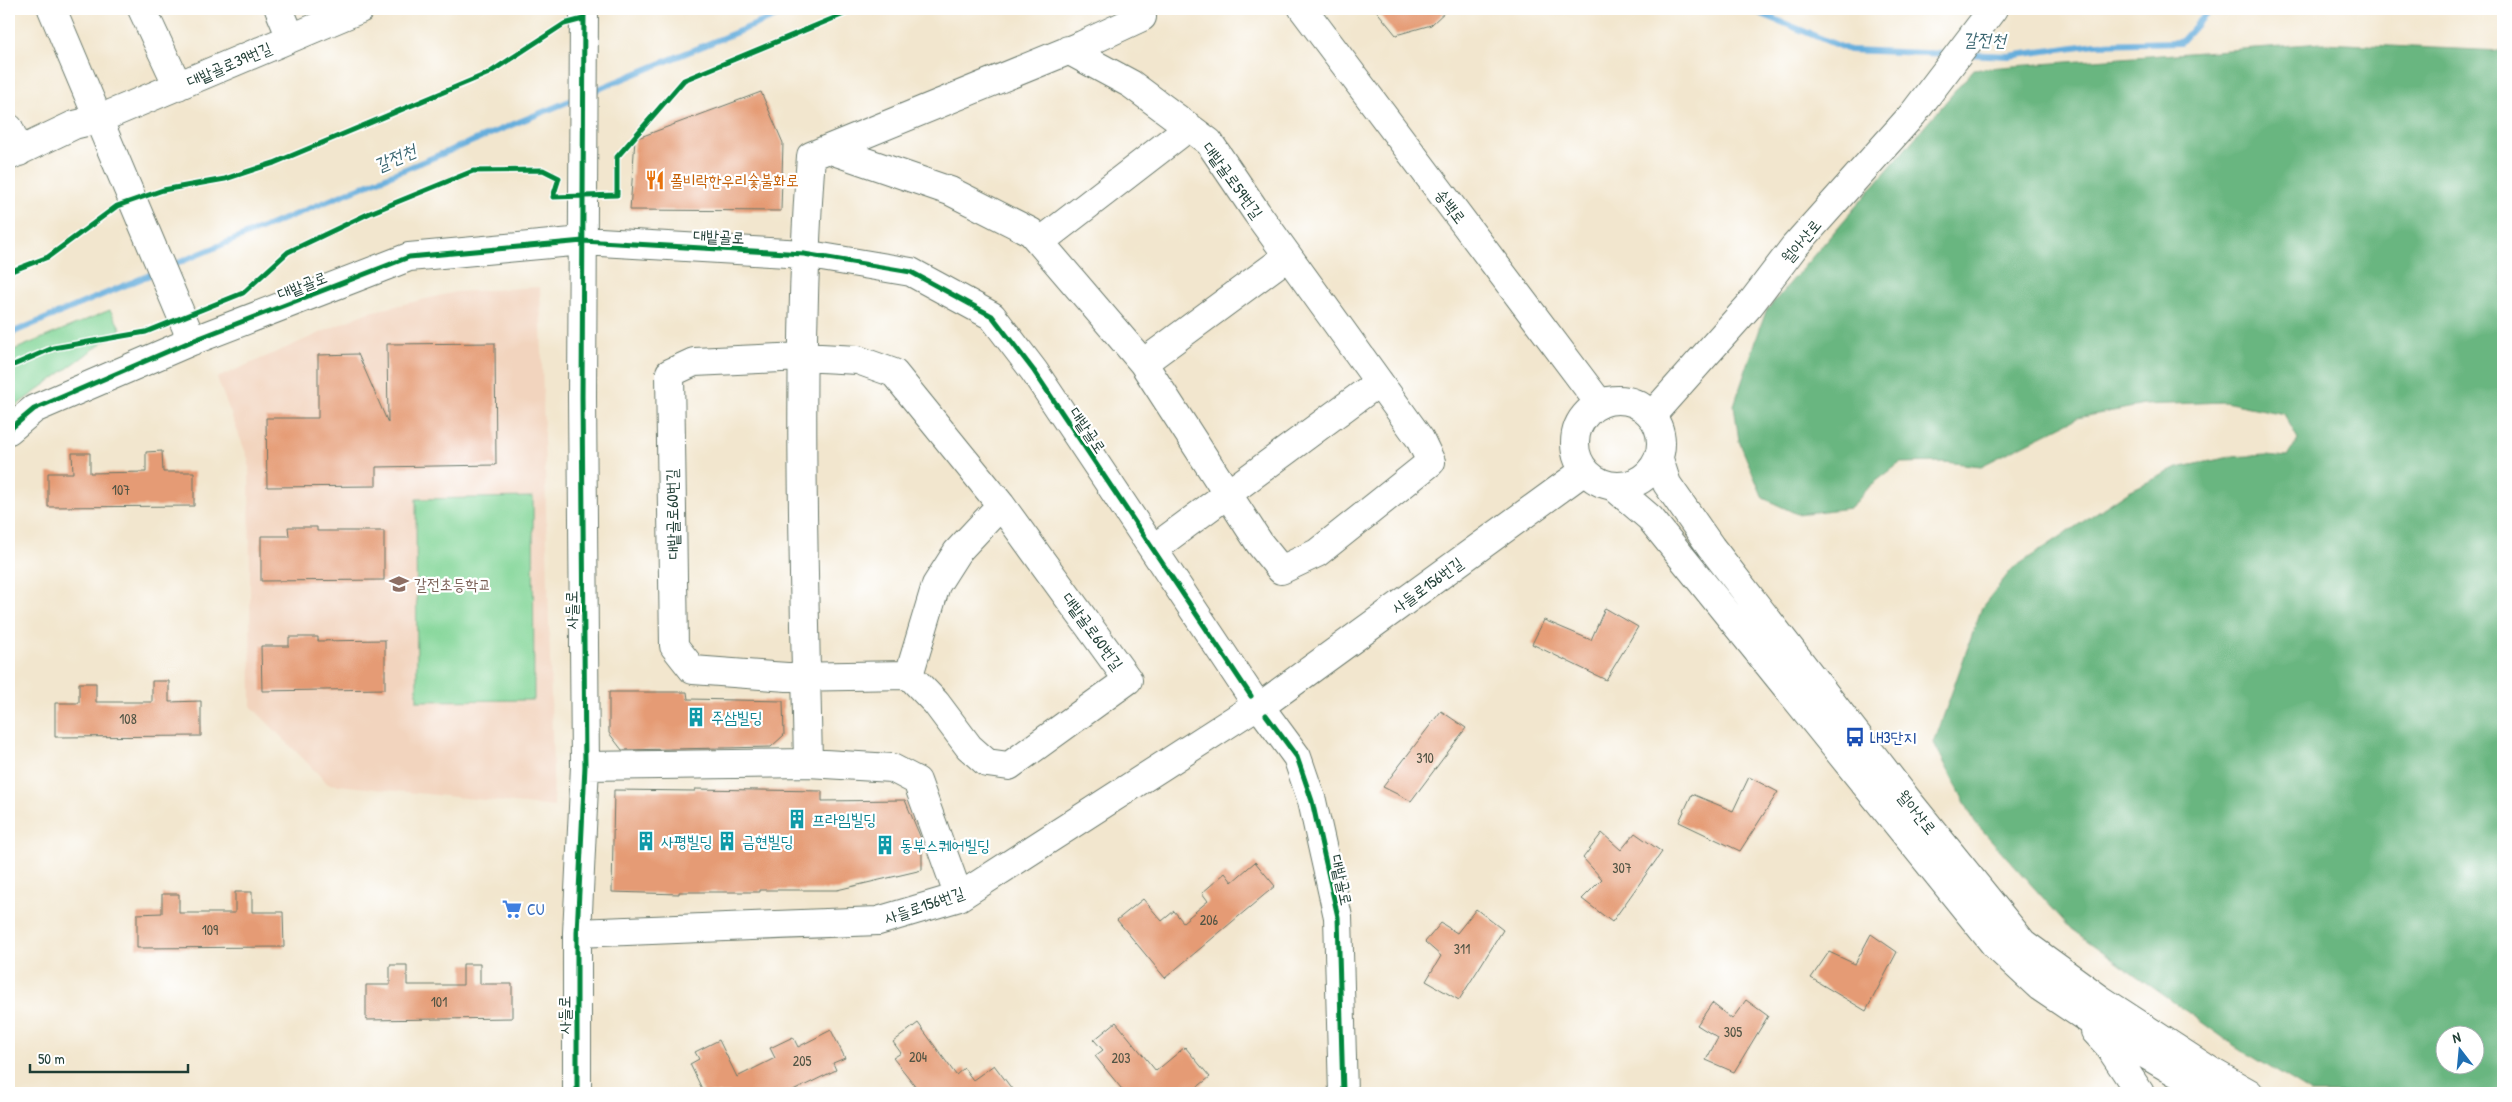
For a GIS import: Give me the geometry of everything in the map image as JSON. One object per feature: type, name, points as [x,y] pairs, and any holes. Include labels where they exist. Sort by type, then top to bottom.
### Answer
[{"type":"street","points":[[52,9],[115,154],[171,294],[192,341]]},
{"type":"street","points":[[142,9],[178,86]]},
{"type":"street","points":[[279,9],[291,38]]},
{"type":"street","name":"대밭골로39번길","points":[[12,145],[99,119],[360,9]]},
{"type":"street","name":"송백로","points":[[1303,9],[1600,404]]},
{"type":"street","name":"월아산로","points":[[1652,416],[1749,306],[1794,248],[1913,114],[1993,9]]},
{"type":"street","name":"사들로","points":[[577,1093],[577,933],[585,766],[582,126],[584,14]]},
{"type":"street","points":[[808,763],[802,357],[804,254],[811,156],[1068,50],[1142,17]]},
{"type":"street","name":"대밭골로59번길","points":[[1068,50],[1132,84],[1209,142],[1288,256],[1420,439],[1431,462],[1317,553],[1281,570],[1260,544],[1228,495]]},
{"type":"street","points":[[1040,242],[1189,127]]},
{"type":"street","points":[[828,149],[950,191],[1031,232],[1143,363],[1228,495]]},
{"type":"street","name":"대밭골로","points":[[9,430],[34,409],[192,341],[409,257],[583,241],[804,254],[911,272],[992,316],[1034,371],[1259,706],[1297,757],[1312,800],[1338,917],[1343,1093]]},
{"type":"street","points":[[1143,363],[1288,256]]},
{"type":"street","name":"대밭골로60번길","points":[[802,357],[858,360],[894,373],[1001,504],[1128,680],[1009,766],[987,763],[969,747],[936,703],[909,675],[806,678],[693,670],[674,646],[670,373],[694,362],[802,357]]},
{"type":"street","points":[[1153,549],[1378,382]]},
{"type":"street","points":[[1611,400],[1628,401],[1644,408],[1652,416],[1661,436],[1659,459],[1653,469],[1636,483],[1614,487],[1602,484],[1584,471],[1574,450],[1575,433],[1582,418],[1600,404],[1611,400]]},
{"type":"street","name":"월아산로","points":[[1659,459],[1667,484],[1712,547],[1909,802],[2023,943],[2100,999],[2209,1087],[2249,1093]]},
{"type":"street","name":"사들로156번길","points":[[577,933],[878,921],[959,897],[1259,706],[1584,471]]},
{"type":"street","points":[[1614,487],[1650,518],[1995,945],[2040,987],[2077,1012],[2209,1087]]},
{"type":"street","points":[[909,675],[936,585],[957,552],[1001,504]]},
{"type":"street","points":[[585,766],[808,763],[892,768],[917,781],[959,897]]},
{"type":"street","points":[[2077,1012],[2108,1045],[2140,1093]]},
{"type":"shaded area","name":"갈전초등학교","points":[[540,287],[554,807],[328,784],[251,706],[249,461],[217,378],[366,313],[456,292]]},
{"type":"green space","points":[[2322,43],[2503,51],[2503,1093],[2312,1093],[2235,1046],[2071,929],[1975,822],[1934,743],[1982,607],[2012,569],[2129,491],[2177,468],[2230,457],[2266,455],[2287,457],[2298,439],[2284,414],[2225,402],[2144,405],[2077,418],[1981,466],[1944,462],[1900,463],[1870,486],[1851,508],[1797,514],[1763,498],[1739,441],[1734,405],[1766,311],[1974,69]]},
{"type":"green space","points":[[110,310],[121,329],[9,411],[9,352]]},
{"type":"green space","points":[[533,497],[534,700],[417,701],[416,499]]},
{"type":"building","points":[[1375,9],[1448,9],[1431,25],[1396,35]]},
{"type":"building","points":[[761,92],[783,143],[781,211],[630,210],[635,139]]},
{"type":"building","points":[[495,343],[496,465],[376,467],[376,486],[267,487],[266,418],[318,418],[318,355],[358,354],[388,423],[387,344]]},
{"type":"building","points":[[162,451],[163,472],[194,472],[194,506],[48,507],[48,473],[73,473],[72,453],[90,453],[90,473],[146,472],[146,452]]},
{"type":"building","points":[[288,527],[317,527],[317,531],[384,531],[384,580],[261,581],[261,536],[289,536]]},
{"type":"building","points":[[1605,608],[1638,627],[1606,680],[1532,644],[1544,620],[1591,640]]},
{"type":"building","points":[[289,637],[318,637],[318,641],[385,640],[385,689],[262,691],[261,646],[289,646]]},
{"type":"building","points":[[152,681],[169,681],[169,702],[201,701],[201,736],[55,737],[55,703],[79,703],[79,683],[96,683],[96,702],[152,702]]},
{"type":"building","name":"주삼빌딩","points":[[609,692],[687,692],[688,699],[783,701],[784,735],[771,747],[622,750],[609,733]]},
{"type":"building","points":[[1441,711],[1466,728],[1411,801],[1383,787]]},
{"type":"building","points":[[1749,777],[1778,792],[1740,851],[1679,822],[1692,794],[1733,811]]},
{"type":"building","points":[[695,789],[822,791],[822,801],[905,800],[922,841],[922,870],[837,890],[679,892],[679,894],[612,892],[614,790],[695,791]]},
{"type":"building","points":[[1602,833],[1621,850],[1635,833],[1662,852],[1612,922],[1582,899],[1602,879],[1583,858]]},
{"type":"building","points":[[1255,862],[1275,886],[1165,978],[1117,920],[1143,899],[1162,921],[1174,911],[1183,922],[1208,901],[1202,893],[1225,873],[1232,882]]},
{"type":"building","points":[[235,892],[252,892],[252,912],[283,912],[284,947],[137,948],[137,914],[162,913],[162,894],[179,894],[179,913],[235,913]]},
{"type":"building","points":[[1476,909],[1503,930],[1459,1000],[1426,981],[1441,956],[1425,942],[1441,923],[1457,933]]},
{"type":"building","points":[[1871,934],[1897,952],[1866,1011],[1811,978],[1829,952],[1855,964]]},
{"type":"building","points":[[463,964],[480,964],[480,984],[512,984],[512,1018],[366,1020],[366,985],[390,985],[390,965],[407,965],[407,985],[463,985]]},
{"type":"building","points":[[1746,1000],[1768,1016],[1734,1072],[1706,1060],[1718,1038],[1697,1025],[1712,1003],[1732,1019]]},
{"type":"building","points":[[1116,1022],[1156,1071],[1185,1047],[1210,1077],[1190,1093],[1125,1093],[1095,1056],[1103,1050],[1094,1040]]},
{"type":"building","points":[[918,1023],[956,1075],[964,1068],[973,1080],[994,1065],[1015,1093],[921,1093],[893,1058],[901,1053],[893,1042]]},
{"type":"building","points":[[831,1030],[845,1058],[833,1063],[836,1070],[789,1093],[704,1093],[690,1064],[699,1059],[695,1052],[719,1040],[737,1077],[775,1058],[770,1048],[793,1037],[798,1047]]},
{"type":"waterway","name":"갈전천","points":[[591,92],[793,9]]},
{"type":"waterway","name":"갈전천","points":[[1750,9],[1849,50],[1950,54]]},
{"type":"waterway","name":"갈전천","points":[[1967,54],[2009,56],[2096,44],[2181,42],[2211,9]]},
{"type":"waterway","name":"갈전천","points":[[168,267],[577,98]]},
{"type":"waterway","name":"갈전천","points":[[9,334],[157,272]]},
{"type":"cycle path","points":[[577,1093],[577,933],[585,766],[582,397],[584,9]]},
{"type":"cycle path","points":[[9,367],[53,348],[146,332],[243,293],[288,252],[370,213],[473,171],[543,170],[559,178],[553,197],[617,195],[617,157],[684,80],[856,9]]},
{"type":"cycle path","points":[[9,272],[48,257],[117,206],[163,190],[225,179],[274,163],[489,73],[564,24],[583,19]]},
{"type":"cycle path","points":[[9,430],[34,409],[192,341],[409,257],[583,241],[804,254],[911,272],[992,316],[1034,371],[1251,696]]},
{"type":"cycle path","points":[[1266,715],[1297,757],[1312,801],[1338,917],[1343,1093]]},
{"type":"place","name":"폴비락한우리숯불화로","points":[[655,180]]},
{"type":"place","name":"갈전초등학교","points":[[399,584]]},
{"type":"place","name":"주삼빌딩","points":[[696,717]]},
{"type":"place","name":"LH3단지","points":[[1855,737]]},
{"type":"place","name":"프라임빌딩","points":[[797,819]]},
{"type":"place","name":"사평빌딩","points":[[646,841]]},
{"type":"place","name":"금현빌딩","points":[[727,841]]},
{"type":"place","name":"동부스퀘어빌딩","points":[[885,845]]},
{"type":"place","name":"CU","points":[[512,909]]}]
